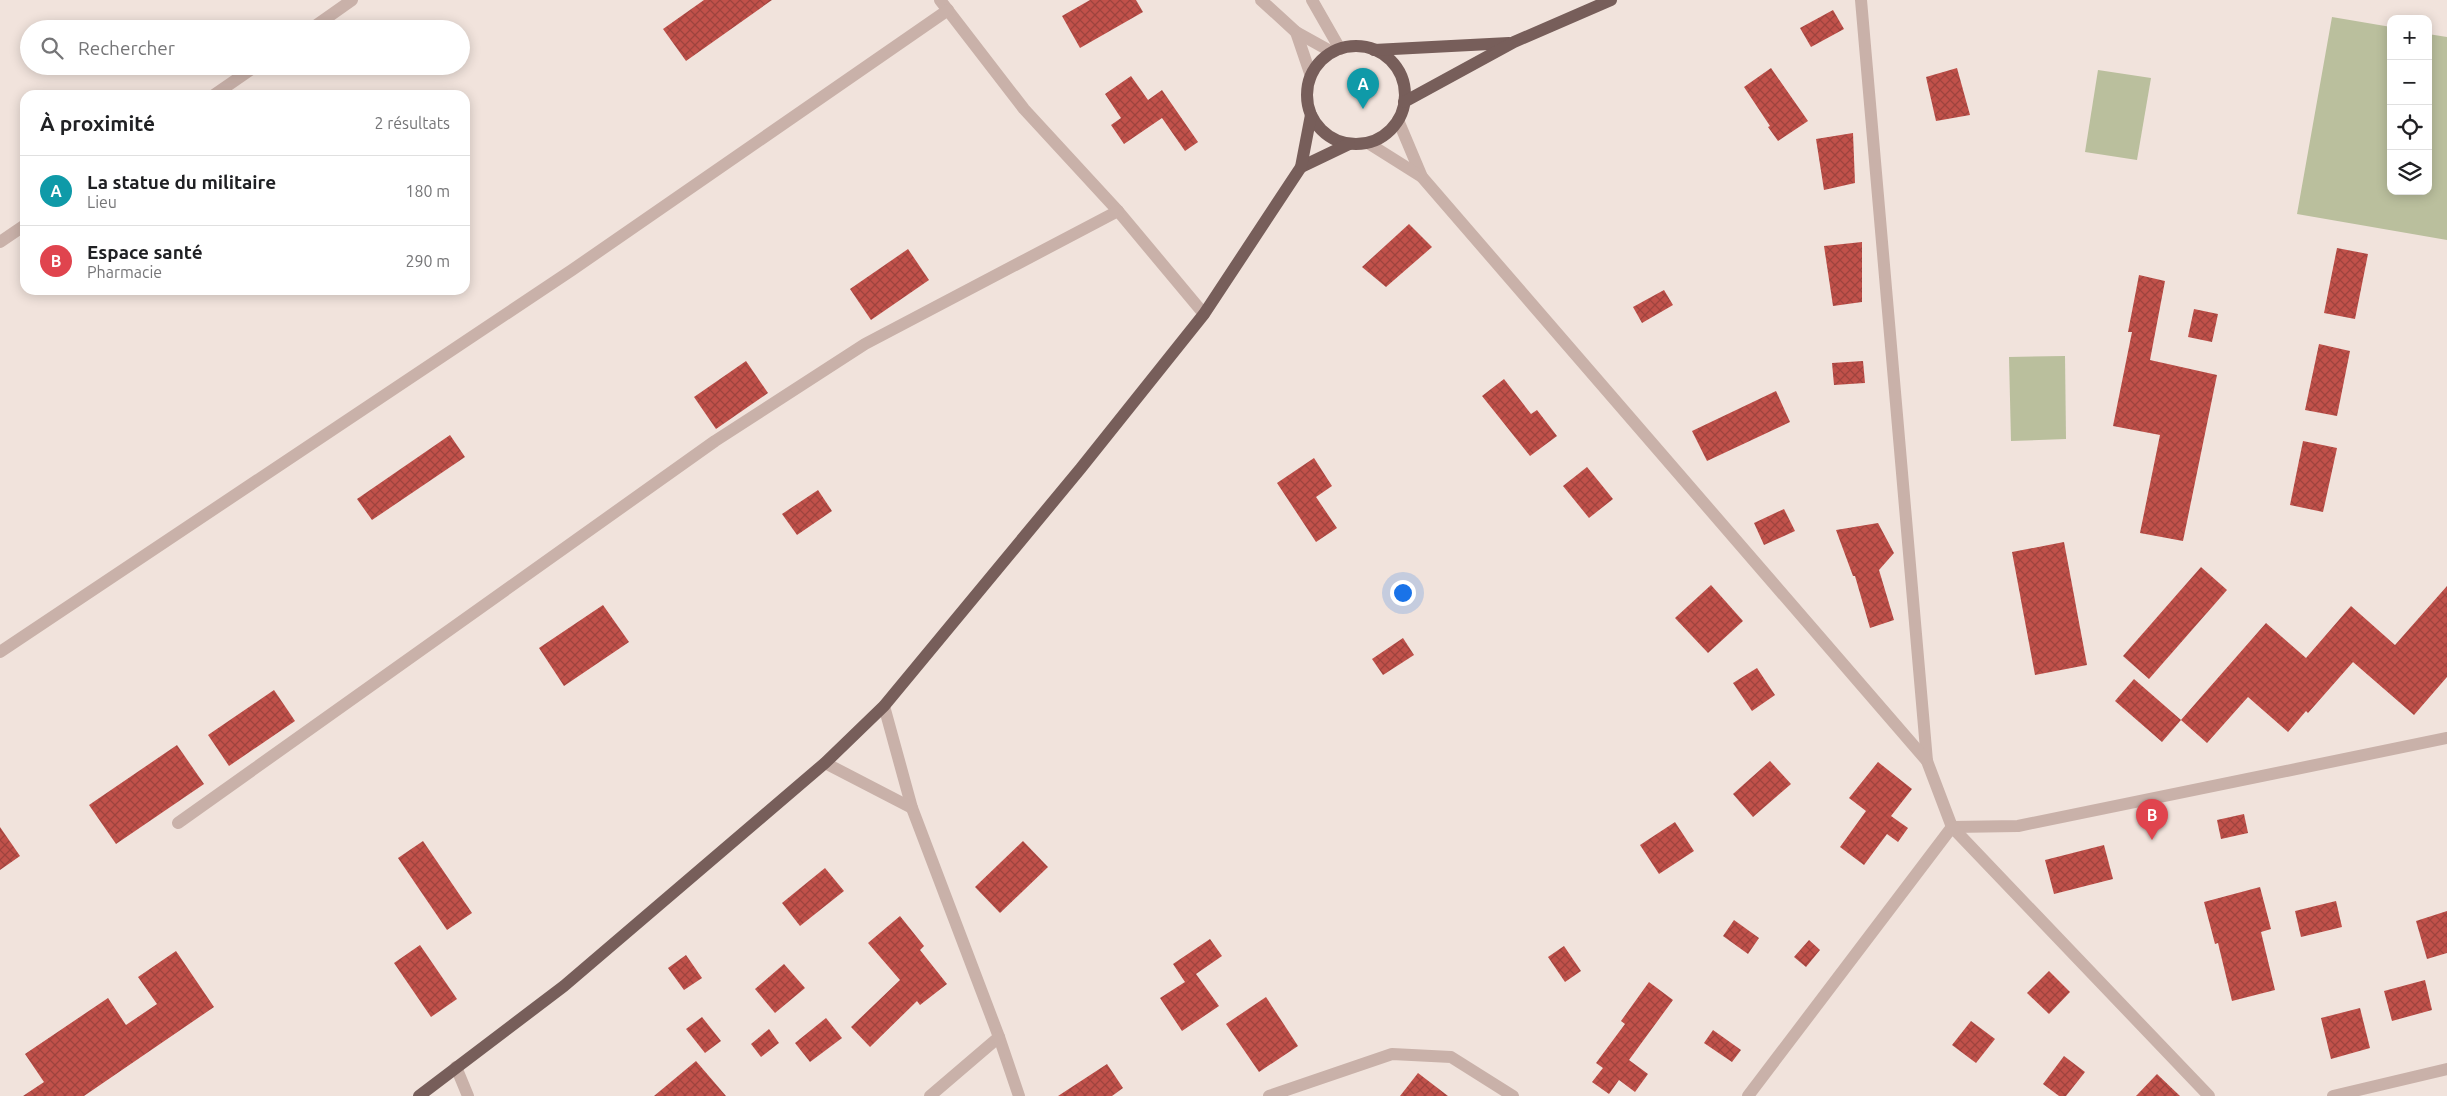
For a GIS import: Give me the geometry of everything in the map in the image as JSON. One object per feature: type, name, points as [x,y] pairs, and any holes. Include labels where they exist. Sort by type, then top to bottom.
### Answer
[{"type":"main road","points":[[1404,102],[1514,42],[1611,0]]},
{"type":"main road","points":[[1374,50],[1514,42]]},
{"type":"main road","points":[[1363,47],[1374,50],[1388,58],[1398,71],[1404,86],[1404,102],[1398,120],[1385,134],[1368,143],[1349,144],[1333,139],[1320,129],[1311,115],[1307,102],[1307,88],[1311,76],[1320,62],[1336,51],[1363,47]]},
{"type":"main road","points":[[419,1096],[564,986],[825,764],[884,706],[1087,461],[1204,314],[1301,168],[1311,115]]},
{"type":"main road","points":[[1301,168],[1349,144]]},
{"type":"street","points":[[323,20],[352,0]]},
{"type":"street","points":[[1261,0],[1296,32],[1336,51]]},
{"type":"street","points":[[1312,0],[1336,51]]},
{"type":"street","points":[[1861,0],[1927,761],[1952,828],[2209,1096]]},
{"type":"street","points":[[0,652],[572,270],[944,5],[1024,110],[1118,211],[1204,314]]},
{"type":"street","points":[[1296,32],[1311,76]]},
{"type":"street","points":[[221,90],[243,75]]},
{"type":"street","points":[[1398,120],[1422,177]]},
{"type":"street","points":[[1368,143],[1422,177],[1927,761]]},
{"type":"street","points":[[178,823],[715,441],[865,344],[1118,211]]},
{"type":"street","points":[[0,242],[20,228]]},
{"type":"street","points":[[884,706],[912,808],[999,1037],[1019,1096]]},
{"type":"street","points":[[1952,828],[2018,826],[2447,738]]},
{"type":"street","points":[[825,764],[912,808]]},
{"type":"street","points":[[1748,1096],[1952,828]]},
{"type":"street","points":[[930,1096],[999,1037]]},
{"type":"street","points":[[1269,1096],[1392,1054],[1451,1057],[1513,1096]]},
{"type":"street","points":[[456,1068],[468,1096]]},
{"type":"street","points":[[2333,1096],[2447,1069]]},
{"type":"green space","points":[[2332,17],[2387,26],[2387,195],[2432,195],[2432,35],[2447,37],[2447,240],[2297,214]]},
{"type":"green space","points":[[2098,70],[2151,78],[2137,160],[2085,152]]},
{"type":"green space","points":[[2065,356],[2066,439],[2011,441],[2009,357]]},
{"type":"building","points":[[704,0],[772,0],[686,61],[663,29]]},
{"type":"building","points":[[1090,0],[1136,0],[1143,12],[1080,48],[1062,16]]},
{"type":"building","points":[[1833,10],[1844,29],[1811,47],[1800,28]]},
{"type":"building","points":[[1771,68],[1808,121],[1778,141],[1744,87]]},
{"type":"building","points":[[1957,68],[1970,115],[1936,121],[1926,77]]},
{"type":"building","points":[[1131,76],[1148,100],[1162,90],[1198,142],[1185,151],[1162,118],[1124,144],[1111,125],[1121,118],[1105,94]]},
{"type":"building","points":[[1853,133],[1855,183],[1824,190],[1816,139]]},
{"type":"building","points":[[1409,224],[1432,247],[1386,287],[1362,267]]},
{"type":"building","points":[[1862,242],[1862,302],[1833,306],[1824,246]]},
{"type":"building","points":[[2337,248],[2368,254],[2355,319],[2324,313]]},
{"type":"building","points":[[908,249],[929,280],[871,320],[850,289]]},
{"type":"building","points":[[2139,275],[2165,281],[2150,360],[2217,375],[2183,541],[2140,533],[2160,435],[2113,426],[2132,332],[2128,332]]},
{"type":"building","points":[[1664,290],[1673,305],[1642,323],[1633,307]]},
{"type":"building","points":[[2194,309],[2218,314],[2212,342],[2188,337]]},
{"type":"building","points":[[2319,344],[2350,351],[2337,416],[2305,410]]},
{"type":"building","points":[[746,361],[768,393],[716,429],[694,397]]},
{"type":"building","points":[[1863,361],[1865,383],[1834,385],[1832,363]]},
{"type":"building","points":[[1504,379],[1531,414],[1537,410],[1557,436],[1530,456],[1482,396]]},
{"type":"building","points":[[1776,391],[1790,422],[1707,461],[1692,431]]},
{"type":"building","points":[[450,435],[465,457],[372,520],[357,499]]},
{"type":"building","points":[[2303,441],[2337,448],[2323,512],[2290,505]]},
{"type":"building","points":[[1314,458],[1332,486],[1316,497],[1337,528],[1316,542],[1277,483]]},
{"type":"building","points":[[1587,467],[1613,499],[1589,518],[1563,486]]},
{"type":"building","points":[[818,490],[832,511],[797,535],[782,514]]},
{"type":"building","points":[[1784,509],[1795,531],[1764,545],[1754,523]]},
{"type":"building","points":[[1878,523],[1894,553],[1879,570],[1894,620],[1870,628],[1855,576],[1853,576],[1836,530]]},
{"type":"building","points":[[2064,542],[2087,665],[2035,675],[2012,552]]},
{"type":"building","points":[[2201,567],[2227,590],[2149,679],[2123,656]]},
{"type":"building","points":[[1711,585],[1743,621],[1708,653],[1675,618]]},
{"type":"building","points":[[2447,586],[2447,677],[2414,715],[2353,662],[2308,713],[2306,711],[2288,732],[2248,697],[2207,743],[2181,720],[2266,623],[2306,658],[2351,606],[2395,645]]},
{"type":"building","points":[[603,605],[629,642],[564,686],[539,648]]},
{"type":"building","points":[[1403,638],[1414,655],[1383,675],[1372,659]]},
{"type":"building","points":[[1757,668],[1775,695],[1752,711],[1733,683]]},
{"type":"building","points":[[2134,679],[2181,720],[2162,742],[2115,701]]},
{"type":"building","points":[[274,690],[295,721],[229,766],[208,735]]},
{"type":"building","points":[[177,745],[204,784],[116,844],[89,805]]},
{"type":"building","points":[[1770,761],[1791,784],[1753,817],[1733,794]]},
{"type":"building","points":[[1878,762],[1912,789],[1891,816],[1908,828],[1898,842],[1887,834],[1864,865],[1840,847],[1866,811],[1849,798]]},
{"type":"building","points":[[2244,814],[2248,833],[2221,839],[2217,820]]},
{"type":"building","points":[[1675,822],[1694,851],[1659,874],[1640,845]]},
{"type":"building","points":[[0,827],[20,856],[0,870]]},
{"type":"building","points":[[423,841],[472,913],[447,930],[398,858]]},
{"type":"building","points":[[1023,841],[1048,867],[1000,913],[975,887]]},
{"type":"building","points":[[2104,845],[2113,879],[2054,894],[2045,860]]},
{"type":"building","points":[[825,868],[844,891],[800,926],[782,903]]},
{"type":"building","points":[[2260,887],[2271,929],[2261,932],[2275,990],[2232,1001],[2218,943],[2215,944],[2204,902]]},
{"type":"building","points":[[2336,901],[2342,927],[2301,937],[2295,911]]},
{"type":"building","points":[[2447,911],[2447,953],[2427,959],[2416,921]]},
{"type":"building","points":[[900,916],[924,946],[920,950],[947,984],[920,1005],[917,1001],[870,1047],[851,1027],[900,980],[868,943]]},
{"type":"building","points":[[1734,920],[1759,938],[1748,954],[1723,936]]},
{"type":"building","points":[[1210,939],[1222,956],[1196,974],[1219,1006],[1182,1031],[1160,998],[1185,982],[1173,964]]},
{"type":"building","points":[[1809,940],[1820,950],[1806,967],[1794,957]]},
{"type":"building","points":[[420,945],[457,999],[431,1017],[394,963]]},
{"type":"building","points":[[1564,946],[1581,971],[1565,982],[1548,957]]},
{"type":"building","points":[[176,951],[214,1007],[84,1096],[23,1096],[44,1082],[25,1054],[108,998],[126,1025],[157,1004],[138,977]]},
{"type":"building","points":[[686,955],[702,978],[684,990],[668,968]]},
{"type":"building","points":[[784,964],[805,988],[775,1013],[755,989]]},
{"type":"building","points":[[2049,971],[2070,992],[2049,1014],[2027,993]]},
{"type":"building","points":[[2425,980],[2432,1010],[2392,1021],[2384,991]]},
{"type":"building","points":[[1649,982],[1673,1000],[1629,1060],[1648,1074],[1635,1092],[1619,1080],[1609,1094],[1592,1082],[1603,1068],[1596,1063],[1625,1024],[1621,1021]]},
{"type":"building","points":[[1266,997],[1298,1046],[1259,1072],[1226,1024]]},
{"type":"building","points":[[2360,1008],[2370,1048],[2331,1059],[2321,1018]]},
{"type":"building","points":[[702,1017],[721,1041],[705,1053],[686,1029]]},
{"type":"building","points":[[826,1018],[842,1038],[810,1062],[795,1043]]},
{"type":"building","points":[[1971,1021],[1995,1039],[1976,1063],[1952,1045]]},
{"type":"building","points":[[769,1029],[779,1043],[761,1057],[751,1044]]},
{"type":"building","points":[[1713,1030],[1741,1050],[1732,1062],[1704,1043]]},
{"type":"building","points":[[2064,1056],[2085,1072],[2066,1096],[2059,1096],[2043,1084]]},
{"type":"building","points":[[696,1061],[726,1096],[654,1096]]},
{"type":"building","points":[[1107,1064],[1123,1088],[1112,1096],[1058,1096]]},
{"type":"building","points":[[1418,1073],[1448,1096],[1400,1096]]},
{"type":"building","points":[[2157,1074],[2180,1096],[2136,1096]]},
{"type":"place","name":"La statue du militaire","points":[[1363,109]]},
{"type":"place","name":"Espace santé","points":[[2152,840]]}]
